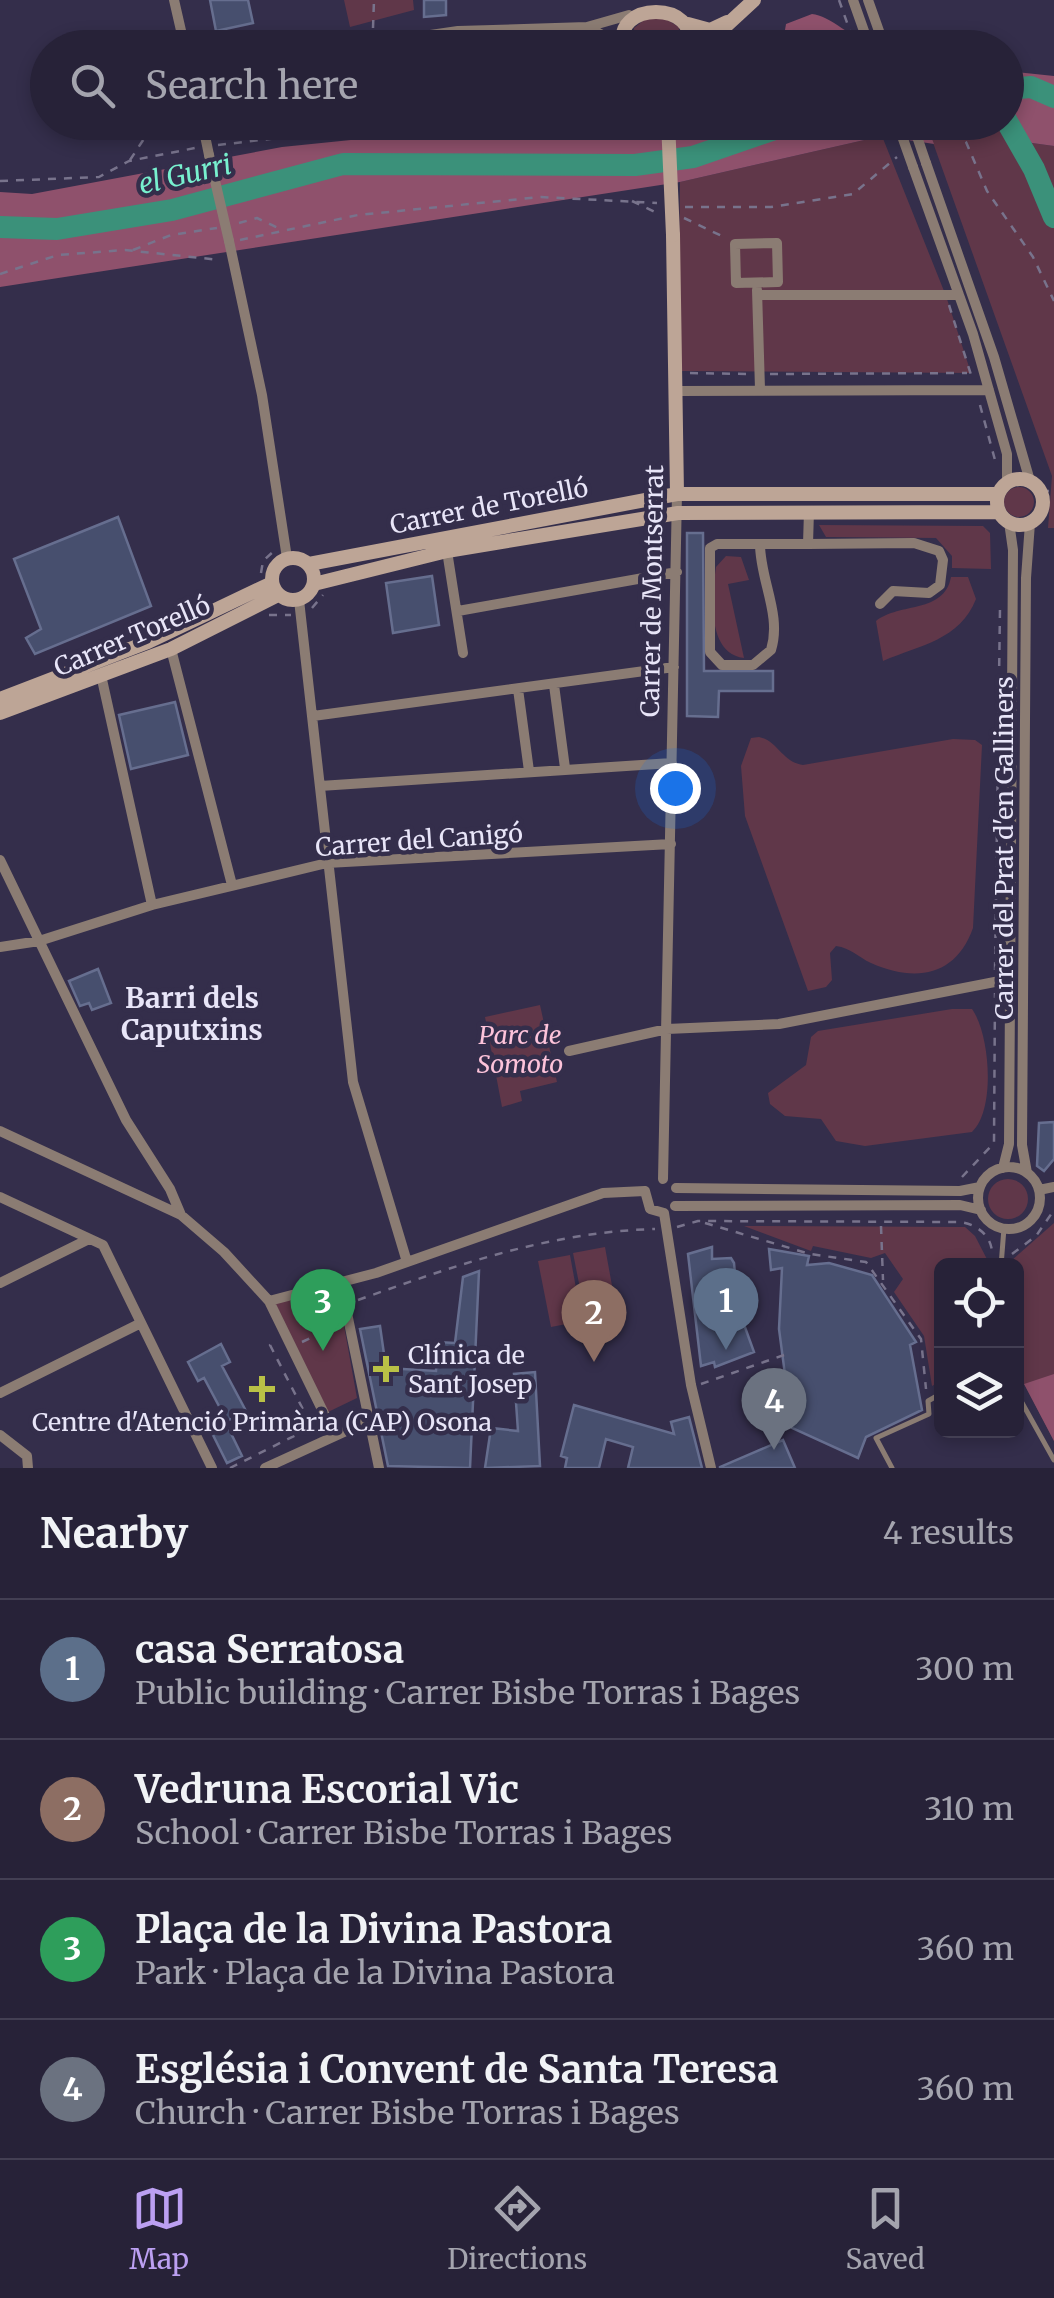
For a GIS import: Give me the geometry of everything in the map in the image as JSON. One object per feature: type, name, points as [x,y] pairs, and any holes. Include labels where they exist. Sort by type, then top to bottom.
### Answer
[{"type":"street","points":[[174,0],[181,30]]},
{"type":"street","points":[[721,30],[754,0]]},
{"type":"street","points":[[853,0],[864,30]]},
{"type":"street","points":[[868,0],[879,30]]},
{"type":"street","points":[[490,30],[587,27],[629,14],[643,2],[658,2],[675,4],[688,30]]},
{"type":"street","points":[[622,30],[629,14]]},
{"type":"street","points":[[688,24],[710,30],[732,20]]},
{"type":"street","points":[[587,27],[593,30]]},
{"type":"street","points":[[209,140],[262,395],[286,552],[274,568],[275,589],[300,607],[353,1082],[407,1262]]},
{"type":"street","name":"Carrer de Montserrat","points":[[663,1180],[678,572],[669,140]]},
{"type":"street","points":[[903,140],[990,390],[1007,454],[1004,517]]},
{"type":"street","points":[[918,140],[1044,493],[1033,521]]},
{"type":"street","points":[[757,289],[778,282],[778,244],[735,244],[736,283],[757,289],[959,295]]},
{"type":"street","points":[[757,289],[760,389]]},
{"type":"street","points":[[677,391],[990,390]]},
{"type":"street","name":"Carrer de Torelló","points":[[308,564],[678,494],[1003,488],[1044,493]]},
{"type":"street","points":[[808,511],[808,544]]},
{"type":"street","name":"Carrer de Torelló","points":[[320,587],[446,551],[678,512],[808,511],[1033,521],[1054,516]]},
{"type":"street","name":"Carrer del Prat d'en Galliners","points":[[1003,1168],[1009,1144],[1013,550],[1004,517]]},
{"type":"street","name":"Carrer del Prat d'en Galliners","points":[[1026,1173],[1022,1144],[1024,828],[1033,521]]},
{"type":"street","points":[[760,544],[760,565],[775,623],[771,650],[754,664],[722,666],[710,652],[708,551],[717,544],[914,543],[939,552],[943,560],[940,585],[929,593],[893,591],[880,604]]},
{"type":"street","points":[[446,551],[464,652]]},
{"type":"street","points":[[286,552],[308,564],[320,587],[300,607]]},
{"type":"street","points":[[458,611],[678,572]]},
{"type":"street","name":"Carrer Torelló","points":[[0,714],[171,648],[275,589]]},
{"type":"street","name":"Carrer Torelló","points":[[0,699],[275,589]]},
{"type":"street","points":[[171,648],[232,885]]},
{"type":"street","points":[[313,716],[674,667]]},
{"type":"street","points":[[101,676],[152,905]]},
{"type":"street","points":[[554,684],[565,768]]},
{"type":"street","points":[[518,689],[530,771]]},
{"type":"street","points":[[320,786],[672,763]]},
{"type":"street","name":"Carrer del Canigó","points":[[0,947],[39,941],[152,905],[327,862],[671,844]]},
{"type":"street","points":[[0,860],[126,1120],[170,1189],[181,1216]]},
{"type":"street","points":[[569,1051],[667,1028],[779,1024],[1010,978]]},
{"type":"street","points":[[0,1131],[181,1216],[224,1252],[269,1301],[336,1436]]},
{"type":"street","points":[[269,1301],[341,1284],[603,1193],[646,1191],[654,1181],[663,1180],[676,1188],[960,1191],[980,1186],[1003,1168],[1026,1173],[1038,1190],[1037,1211],[1031,1220],[1004,1228],[993,1224],[981,1210],[960,1205],[675,1206],[664,1213]]},
{"type":"street","points":[[980,1186],[981,1210]]},
{"type":"street","points":[[1038,1190],[1054,1187]]},
{"type":"street","points":[[675,1206],[676,1188]]},
{"type":"street","points":[[154,1203],[170,1189]]},
{"type":"street","points":[[646,1191],[650,1208],[664,1213]]},
{"type":"street","points":[[0,1197],[103,1246],[212,1468]]},
{"type":"street","points":[[664,1213],[691,1386],[711,1468]]},
{"type":"street","points":[[0,1283],[89,1238]]},
{"type":"street","points":[[341,1284],[379,1468]]},
{"type":"street","points":[[0,1392],[142,1323]]},
{"type":"street","points":[[265,1468],[368,1421]]},
{"type":"street","points":[[0,1436],[27,1456],[28,1468]]},
{"type":"lane","points":[[1002,1258],[1004,1228]]},
{"type":"lane","points":[[892,1468],[876,1438],[929,1414],[928,1400],[934,1397]]},
{"type":"lane","points":[[1024,1406],[1054,1460]]},
{"type":"path","points":[[373,28],[374,0]]},
{"type":"path","points":[[838,0],[849,30]]},
{"type":"path","points":[[130,161],[143,140]]},
{"type":"path","points":[[211,149],[216,140]]},
{"type":"path","points":[[0,181],[83,179],[130,161],[279,140]]},
{"type":"path","points":[[964,140],[987,191],[1032,257],[1054,301]]},
{"type":"path","points":[[686,207],[771,207],[853,194],[910,148]]},
{"type":"path","points":[[0,274],[58,255],[132,251],[213,262],[232,259],[241,237],[358,215],[541,197],[666,204]]},
{"type":"path","points":[[240,223],[256,218],[281,230]]},
{"type":"path","points":[[132,251],[171,235],[221,227]]},
{"type":"path","points":[[946,296],[998,469]]},
{"type":"path","points":[[689,373],[970,373]]},
{"type":"path","points":[[251,581],[261,575],[270,554],[286,552]]},
{"type":"path","points":[[268,614],[319,602],[320,587]]},
{"type":"path","points":[[960,1184],[994,1143],[1000,607]]},
{"type":"path","points":[[679,1226],[698,1221],[972,1224],[992,1244],[992,1256],[1017,1254],[1054,1210]]},
{"type":"path","points":[[698,1221],[810,1254],[866,1262],[921,1339],[928,1400]]},
{"type":"path","points":[[882,1226],[883,1282]]},
{"type":"path","points":[[354,1301],[528,1243],[602,1230],[662,1229]]},
{"type":"path","points":[[295,1332],[300,1343],[341,1324],[340,1315]]},
{"type":"path","points":[[230,1468],[312,1427],[270,1345]]},
{"type":"path","points":[[700,1384],[784,1355]]},
{"type":"path","points":[[918,1375],[925,1377]]},
{"type":"green space","points":[[344,0],[413,0],[414,10],[350,27]]},
{"type":"green space","points":[[654,12],[679,27],[679,30],[634,28]]},
{"type":"green space","points":[[1024,139],[1054,146],[1054,528],[1048,528],[1052,476],[932,140]]},
{"type":"green space","points":[[864,140],[884,140],[946,296],[971,373],[678,371],[680,182]]},
{"type":"green space","points":[[1019,487],[1029,492],[1034,502],[1029,512],[1019,517],[1009,512],[1004,502],[1009,492]]},
{"type":"green space","points":[[819,525],[983,526],[990,533],[991,569],[952,568],[952,556],[936,538],[826,537]]},
{"type":"green space","points":[[726,556],[741,557],[749,580],[728,584],[744,658],[723,646],[714,621],[716,567]]},
{"type":"green space","points":[[951,577],[968,577],[976,599],[969,613],[937,639],[883,661],[876,621],[940,597]]},
{"type":"green space","points":[[759,737],[803,765],[953,739],[975,740],[982,745],[973,928],[956,957],[932,971],[904,973],[836,946],[830,953],[832,980],[826,987],[808,991],[745,816],[741,766],[751,738]]},
{"type":"green space","name":"Parc de Somoto","points":[[540,1005],[557,1082],[520,1091],[522,1101],[502,1107],[485,1017]]},
{"type":"green space","points":[[972,1009],[986,1053],[985,1107],[972,1132],[865,1146],[836,1141],[821,1119],[785,1116],[770,1104],[768,1093],[806,1065],[811,1037],[818,1031]]},
{"type":"green space","points":[[1008,1179],[1022,1185],[1028,1199],[1022,1213],[1008,1219],[994,1213],[988,1199],[994,1185]]},
{"type":"green space","points":[[1054,1223],[1054,1441],[1024,1383],[1024,1258],[1014,1258]]},
{"type":"green space","points":[[744,1226],[965,1227],[975,1236],[986,1258],[934,1258],[934,1385],[924,1336],[894,1292],[903,1279],[885,1253],[871,1258],[813,1246],[811,1251]]},
{"type":"green space","points":[[605,1247],[617,1313],[586,1319],[573,1253]]},
{"type":"green space","points":[[570,1255],[582,1321],[551,1327],[538,1261]]},
{"type":"green space","points":[[337,1287],[357,1398],[328,1412],[275,1303]]},
{"type":"shaded area","points":[[812,14],[845,30],[785,30],[786,24]]},
{"type":"shaded area","points":[[1024,73],[1054,76],[1054,146],[1024,139]]},
{"type":"shaded area","points":[[351,140],[864,140],[680,182],[0,287],[0,192],[32,194],[282,147]]},
{"type":"shaded area","points":[[1054,1374],[1054,1441],[1024,1384]]},
{"type":"building","points":[[210,0],[248,0],[253,23],[216,30]]},
{"type":"building","points":[[424,0],[446,0],[446,15],[424,17]]},
{"type":"building","points":[[118,517],[151,606],[35,654],[26,638],[41,629],[14,559]]},
{"type":"building","points":[[687,533],[703,533],[704,671],[773,671],[773,691],[719,691],[718,717],[687,716]]},
{"type":"building","points":[[432,576],[439,625],[393,633],[386,583]]},
{"type":"building","points":[[175,702],[188,755],[131,769],[119,715]]},
{"type":"building","points":[[98,969],[111,1003],[92,1010],[89,1003],[80,1006],[69,981]]},
{"type":"building","points":[[1054,1122],[1054,1159],[1044,1171],[1037,1166],[1039,1123]]},
{"type":"building","points":[[712,1247],[712,1259],[731,1258],[734,1263],[735,1274],[724,1278],[732,1309],[738,1308],[754,1352],[715,1367],[714,1362],[701,1366],[688,1254]]},
{"type":"building","points":[[769,1249],[809,1256],[807,1265],[829,1263],[872,1275],[916,1342],[910,1345],[922,1410],[866,1437],[858,1458],[792,1428],[779,1329],[782,1268],[771,1270]]},
{"type":"building","name":"Clínica de Sant Josep","points":[[479,1271],[470,1468],[388,1466],[360,1329],[380,1326],[386,1368],[436,1371],[438,1342],[455,1343],[463,1277]]},
{"type":"building","points":[[221,1344],[230,1362],[222,1366],[246,1411],[227,1421],[204,1378],[198,1381],[188,1362]]},
{"type":"building","points":[[535,1372],[540,1466],[485,1468],[491,1428],[518,1431],[514,1374]]},
{"type":"building","points":[[574,1405],[674,1434],[671,1422],[689,1417],[702,1468],[628,1468],[633,1447],[606,1439],[599,1468],[565,1468],[567,1458],[561,1456]]},
{"type":"building","points":[[223,1417],[242,1456],[227,1463],[208,1425]]},
{"type":"building","points":[[783,1440],[795,1468],[720,1468],[720,1467]]},
{"type":"waterway","name":"el Gurri","points":[[1024,88],[1054,97]]},
{"type":"waterway","name":"el Gurri","points":[[0,227],[57,229],[172,210],[343,164],[635,165],[693,157],[743,140]]},
{"type":"waterway","points":[[1017,140],[1054,217]]},
{"type":"place","name":"casa Serratosa","points":[[726,1350]]},
{"type":"place","name":"Plaça de la Divina Pastora","points":[[323,1351]]},
{"type":"place","name":"Vedruna Escorial Vic","points":[[594,1362]]},
{"type":"place","name":"Clínica de Sant Josep","points":[[386,1369]]},
{"type":"place","name":"Centre d'Atenció Primària (CAP) Osona","points":[[262,1389]]},
{"type":"place","name":"Església i Convent de Santa Teresa","points":[[774,1450]]},
{"type":"district","name":"Barri dels Caputxins","points":[[192,1014]]}]
